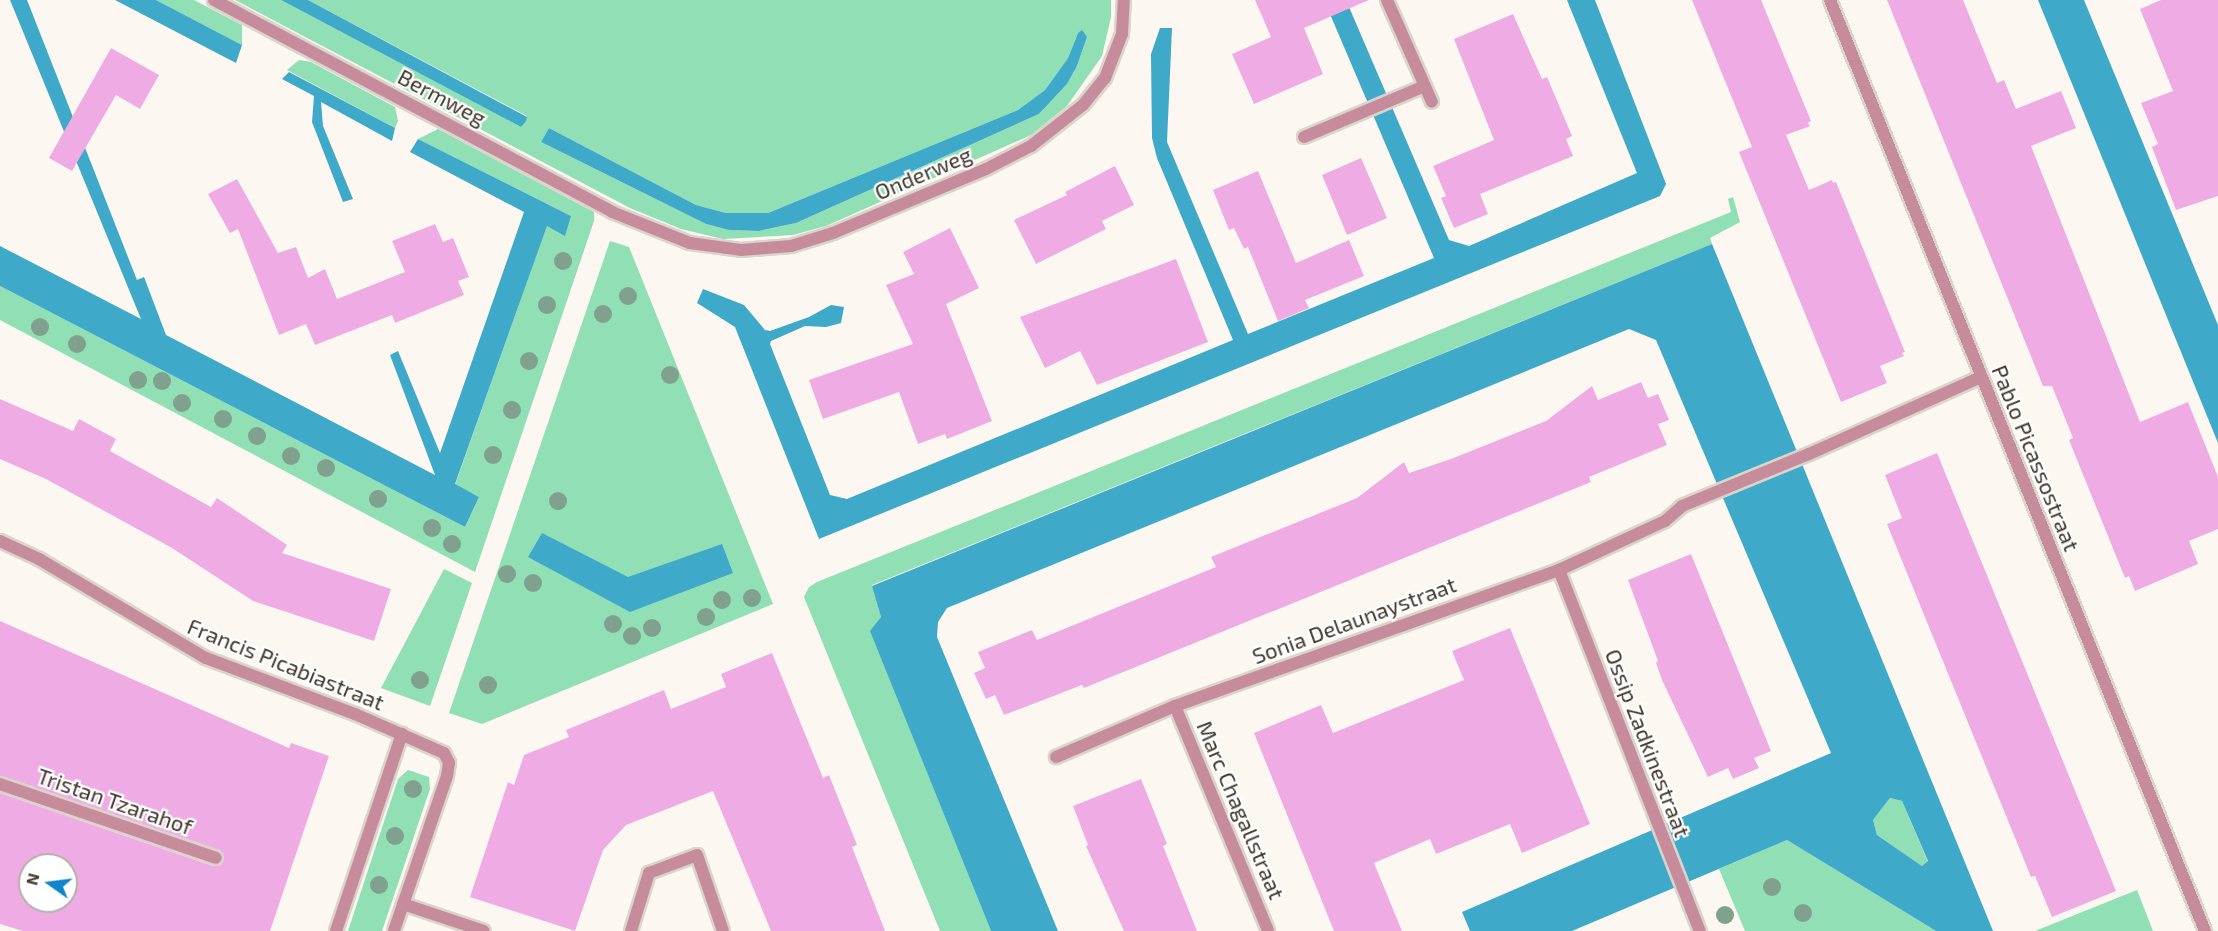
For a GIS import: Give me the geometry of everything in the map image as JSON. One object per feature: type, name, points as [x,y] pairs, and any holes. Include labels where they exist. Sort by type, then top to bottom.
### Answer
[{"type":"street","name":"Bermweg","points":[[214,0],[612,212],[651,230]]},
{"type":"street","name":"Onderweg","points":[[651,230],[690,243],[726,249],[791,246],[869,219],[1007,159],[1072,116],[1095,92],[1118,50],[1124,0]]},
{"type":"street","points":[[1386,0],[1432,102]]},
{"type":"street","name":"Pablo Picassostraat","points":[[1830,0],[2205,931]]},
{"type":"street","points":[[1304,137],[1425,86]]},
{"type":"street","name":"Sonia Delaunaystraat","points":[[1056,757],[1175,706],[1559,570],[1665,521],[1682,506],[1809,454],[1981,377]]},
{"type":"street","name":"Francis Picabiastraat","points":[[0,541],[39,560],[206,658],[438,749],[449,763],[447,776],[394,931]]},
{"type":"street","name":"Ossip Zadkinestraat","points":[[1559,570],[1700,931]]},
{"type":"street","name":"Marc Chagallstraat","points":[[1175,706],[1268,931]]},
{"type":"street","name":"Francis Picabiastraat","points":[[336,931],[402,734]]},
{"type":"street","name":"Tristan Tzarahof","points":[[0,784],[216,858]]},
{"type":"street","points":[[631,931],[649,873],[697,855],[723,931]]},
{"type":"street","points":[[403,904],[484,931]]},
{"type":"green space","points":[[156,0],[194,0],[242,25],[242,45]]},
{"type":"green space","points":[[235,0],[281,0],[521,127],[527,116],[308,0],[1111,0],[1111,17],[1102,56],[1067,106],[1031,135],[826,226],[793,235],[723,239],[681,229],[630,208]],"holes":[[[1078,33],[1087,37],[1077,66],[1067,84],[1039,114],[796,223],[759,231],[729,230],[706,224],[541,142],[549,128],[696,205],[726,213],[768,213],[1018,110],[1045,90],[1068,58]]]},
{"type":"green space","points":[[299,60],[311,62],[395,107],[398,121],[395,128],[287,70]]},
{"type":"green space","points":[[438,129],[594,212],[594,221],[475,572],[0,320],[0,286],[465,527],[479,497],[455,485],[547,225],[571,216],[418,139]]},
{"type":"green space","points":[[1733,197],[1740,222],[1710,238],[1712,244],[872,585],[881,617],[871,632],[991,931],[940,931],[804,597],[809,587],[1731,212],[1728,199]]},
{"type":"green space","points":[[610,241],[629,247],[773,604],[482,724],[449,713]]},
{"type":"green space","points":[[444,569],[472,583],[430,706],[381,688]]},
{"type":"green space","points":[[408,770],[429,777],[430,789],[382,931],[348,931],[398,779]]},
{"type":"green space","points":[[1890,798],[1902,801],[1928,862],[1922,866],[1877,835],[1873,820]]},
{"type":"green space","points":[[1787,840],[1936,931],[1745,931],[1719,869]]},
{"type":"green space","points":[[2137,890],[2153,931],[2035,931]]},
{"type":"water","points":[[10,0],[27,0],[137,280],[144,277],[166,335],[435,475],[390,355],[398,351],[440,453],[524,212],[410,152],[418,139],[571,216],[565,236],[547,226],[455,484],[479,497],[465,527],[0,286],[0,246],[141,319]]},
{"type":"water","points":[[115,0],[156,0],[242,45],[236,63]]},
{"type":"water","points":[[281,0],[308,0],[527,117],[526,121],[521,127]]},
{"type":"water","points":[[1324,0],[1346,0],[1449,240],[1469,246],[1637,173],[1567,0],[1595,0],[1666,184],[1660,196],[819,539],[735,327],[697,303],[703,289],[744,305],[765,330],[770,331],[809,317],[831,305],[844,307],[841,323],[826,327],[805,326],[771,341],[770,344],[830,495],[847,499],[1233,340],[1157,158],[1152,138],[1151,54],[1160,28],[1172,28],[1167,142],[1248,334],[1434,258]]},
{"type":"water","points":[[2038,0],[2084,0],[2218,325],[2218,443]]},
{"type":"water","points":[[1082,30],[1087,37],[1077,66],[1067,84],[1039,114],[796,223],[759,231],[729,230],[706,224],[541,142],[549,128],[696,205],[726,213],[768,213],[1018,110],[1045,90],[1068,58],[1078,33]]},
{"type":"water","points":[[289,72],[395,128],[392,141],[321,102],[323,126],[353,199],[343,202],[312,122],[314,96],[282,79]]},
{"type":"water","points":[[1712,244],[1993,931],[1936,931],[1787,840],[1572,931],[1470,931],[1462,912],[1831,753],[1656,340],[1629,329],[947,608],[938,622],[937,637],[1058,931],[991,931],[870,631],[881,617],[872,586]],"holes":[[[1890,798],[1902,801],[1928,861],[1922,866],[1877,835],[1873,820]]]},
{"type":"water","points":[[542,533],[628,577],[722,544],[733,573],[630,612],[528,557]]},
{"type":"building","points":[[1255,0],[1369,0],[1304,28],[1323,74],[1254,104],[1232,54],[1271,37]]},
{"type":"building","points":[[1692,0],[1761,0],[1811,121],[1808,123],[1810,126],[1786,135],[1809,190],[1832,180],[1833,183],[1836,182],[1905,352],[1902,353],[1904,356],[1880,366],[1887,383],[1841,402],[1739,152],[1752,147]]},
{"type":"building","points":[[1887,0],[1963,0],[1997,83],[2004,80],[2016,109],[2061,91],[2076,128],[2031,146],[2140,422],[2188,402],[2218,477],[2218,529],[2189,541],[2198,564],[2135,591],[2129,576],[2125,578],[2069,440],[2073,438],[2052,386],[2043,386]]},
{"type":"building","points":[[2161,0],[2218,0],[2218,196],[2176,210],[2152,147],[2158,144],[2141,103],[2173,91],[2140,9]]},
{"type":"building","points":[[1513,14],[1542,79],[1547,77],[1572,136],[1566,139],[1573,156],[1480,194],[1488,214],[1454,228],[1441,198],[1446,196],[1433,166],[1494,140],[1454,39]]},
{"type":"building","points":[[111,48],[159,75],[140,109],[116,95],[72,171],[49,158]]},
{"type":"building","points":[[1361,158],[1387,218],[1347,235],[1322,175]]},
{"type":"building","points":[[1115,166],[1134,205],[1102,221],[1106,229],[1036,264],[1014,220],[1067,195],[1065,192]]},
{"type":"building","points":[[1258,171],[1296,263],[1349,240],[1364,276],[1305,300],[1309,308],[1278,321],[1248,247],[1244,249],[1234,228],[1229,230],[1213,190]]},
{"type":"building","points":[[237,179],[278,253],[296,247],[308,278],[325,269],[337,299],[405,272],[392,241],[435,224],[443,242],[453,238],[469,277],[458,281],[464,295],[395,323],[392,315],[315,345],[306,324],[279,335],[238,229],[230,233],[208,194]]},
{"type":"building","points":[[950,228],[979,288],[946,304],[992,421],[947,439],[945,434],[918,444],[899,392],[823,419],[809,380],[913,344],[886,285],[914,274],[903,252]]},
{"type":"building","points":[[1176,259],[1208,342],[1097,385],[1080,351],[1045,368],[1020,317]]},
{"type":"building","points":[[1641,382],[1648,398],[1658,394],[1669,420],[1658,424],[1667,445],[1589,477],[1591,482],[1084,688],[1082,685],[1004,715],[995,695],[986,699],[974,673],[985,668],[978,652],[1032,630],[1037,640],[1216,567],[1211,557],[1357,498],[1404,462],[1409,473],[1451,459],[1546,421],[1592,386],[1598,400]]},
{"type":"building","points":[[0,399],[73,431],[79,419],[116,439],[110,451],[211,507],[217,498],[287,545],[282,553],[391,589],[374,641],[253,601],[172,548],[46,479],[0,459]]},
{"type":"building","points":[[1937,453],[2116,891],[2052,917],[2035,876],[2031,877],[1887,524],[1902,518],[1885,475]]},
{"type":"building","points":[[1691,554],[1771,751],[1754,758],[1759,768],[1733,779],[1728,768],[1708,777],[1662,680],[1656,663],[1658,661],[1628,580]]},
{"type":"building","points":[[0,621],[289,748],[291,743],[329,756],[270,931],[23,931],[0,924],[0,793],[213,866],[221,865],[224,857],[219,850],[0,776]]},
{"type":"building","points":[[1510,628],[1590,824],[1522,853],[1510,824],[1436,854],[1430,839],[1374,863],[1402,931],[1334,931],[1254,733],[1321,705],[1333,733],[1464,680],[1452,651]]},
{"type":"building","points":[[772,653],[823,778],[829,775],[857,845],[852,847],[885,931],[771,931],[713,791],[626,825],[603,850],[575,931],[470,897],[508,782],[514,785],[524,755],[569,737],[566,730],[664,690],[671,709],[726,687],[721,674]]},
{"type":"building","points":[[1141,779],[1167,844],[1163,846],[1197,931],[1124,931],[1086,846],[1088,845],[1073,806]]}]
